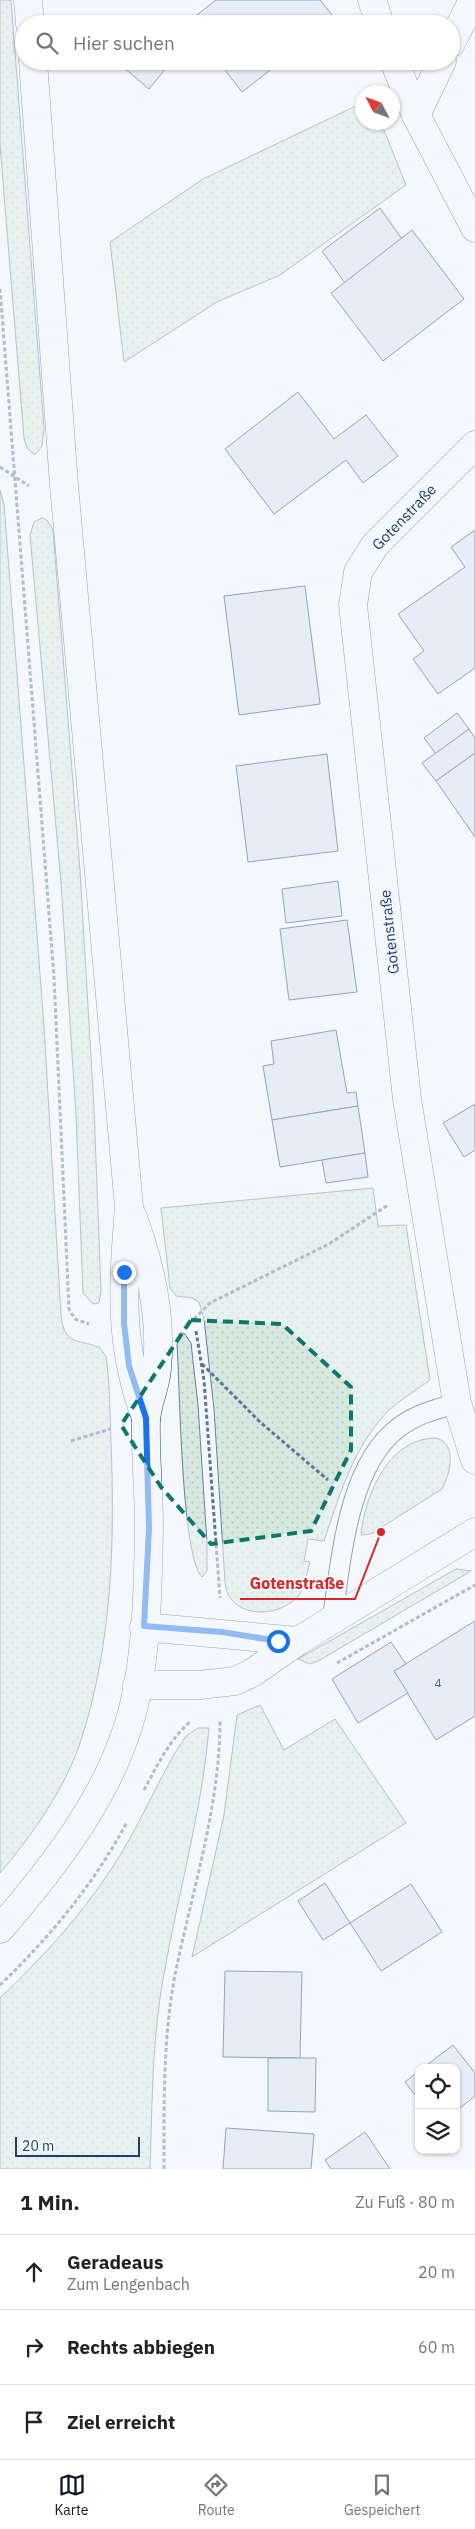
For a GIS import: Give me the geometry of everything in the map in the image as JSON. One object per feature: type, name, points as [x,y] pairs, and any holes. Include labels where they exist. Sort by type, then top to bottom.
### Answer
[{"type":"street","points":[[28,0],[29,15]]},
{"type":"street","points":[[372,0],[377,15]]},
{"type":"street","points":[[460,25],[473,0]]},
{"type":"street","points":[[0,1929],[60,1855],[91,1808],[122,1744],[138,1685],[144,1626],[149,1528],[146,1418],[131,1375],[124,1323],[124,1272],[129,1207],[64,485],[33,70]]},
{"type":"street","points":[[398,70],[416,114],[475,228]]},
{"type":"street","points":[[416,114],[438,70]]},
{"type":"street","name":"Gotenstraße","points":[[475,445],[375,545],[358,572],[353,605],[408,1099],[457,1402],[475,1460]]},
{"type":"street","points":[[138,1685],[200,1685],[235,1681],[252,1673],[298,1641],[475,1532]]},
{"type":"street","points":[[144,1626],[298,1641]]},
{"type":"lane","points":[[332,1621],[345,1537],[363,1475],[379,1449],[397,1428],[418,1415],[457,1402]]},
{"type":"path","points":[[0,289],[17,479],[54,976],[69,1309],[75,1319],[89,1324],[96,1324]]},
{"type":"path","points":[[0,467],[17,479]]},
{"type":"path","points":[[190,1323],[210,1303],[329,1244],[365,1222],[421,1181]]},
{"type":"path","points":[[195,1328],[202,1364],[220,1606]]},
{"type":"path","points":[[202,1364],[300,1458],[356,1500]]},
{"type":"path","points":[[164,2169],[165,2083],[170,2005],[214,1792],[218,1760],[220,1711]]},
{"type":"highlighted area","points":[[191,1320],[282,1324],[351,1387],[351,1450],[311,1531],[211,1544],[161,1487],[121,1425]]},
{"type":"shaded area","points":[[0,0],[11,0],[44,428],[42,446],[35,455],[27,448],[24,438],[0,145]]},
{"type":"shaded area","points":[[355,106],[355,130],[384,130],[406,185],[280,275],[217,302],[124,362],[110,242],[203,179]]},
{"type":"shaded area","points":[[0,490],[4,504],[44,1026],[61,1315],[65,1332],[68,1336],[99,1347],[106,1356],[110,1400],[112,1517],[109,1592],[105,1629],[100,1665],[82,1737],[76,1755],[48,1809],[0,1873]]},
{"type":"shaded area","points":[[42,518],[47,520],[53,530],[80,871],[94,1108],[101,1291],[99,1303],[93,1304],[83,1293],[76,1115],[61,883],[30,535],[34,522]]},
{"type":"shaded area","points":[[373,1188],[378,1226],[406,1225],[430,1380],[389,1410],[366,1439],[349,1472],[324,1541],[308,1539],[304,1561],[310,1562],[299,1595],[275,1610],[256,1612],[247,1610],[230,1598],[225,1582],[214,1409],[204,1319],[199,1302],[192,1298],[176,1296],[170,1288],[161,1208]]},
{"type":"shaded area","points":[[184,1333],[191,1343],[198,1405],[207,1543],[207,1571],[202,1577],[195,1563],[190,1538],[183,1468],[177,1345],[179,1334]]},
{"type":"shaded area","points":[[436,1438],[443,1441],[450,1453],[448,1476],[442,1489],[371,1534],[362,1535],[368,1501],[383,1470],[405,1447],[419,1440]]},
{"type":"shaded area","points":[[456,1569],[471,1571],[320,1660],[310,1664],[298,1659]]},
{"type":"shaded area","points":[[260,1705],[284,1750],[335,1719],[406,1823],[192,1957],[224,1815],[237,1715]]},
{"type":"shaded area","points":[[198,1728],[209,1728],[200,1796],[172,1930],[157,2019],[150,2169],[0,2169],[0,1998],[59,1938],[86,1905],[128,1842],[175,1753],[186,1736]]},
{"type":"building","points":[[216,0],[320,0],[332,15],[197,15]]},
{"type":"building","points":[[127,70],[165,70],[149,89]]},
{"type":"building","points":[[225,70],[270,70],[242,92]]},
{"type":"building","points":[[380,208],[402,239],[345,283],[322,251]]},
{"type":"building","points":[[412,230],[464,299],[383,361],[331,293]]},
{"type":"building","points":[[298,392],[334,439],[366,415],[398,456],[363,483],[346,460],[274,514],[225,449]]},
{"type":"building","points":[[475,530],[475,668],[438,694],[413,659],[424,651],[398,614],[465,567],[451,547]]},
{"type":"building","points":[[305,586],[320,704],[239,715],[224,596]]},
{"type":"building","points":[[457,713],[469,729],[436,754],[424,738]]},
{"type":"building","points":[[469,729],[475,738],[475,753],[436,781],[422,763]]},
{"type":"building","points":[[475,753],[475,837],[436,781]]},
{"type":"building","points":[[327,754],[338,851],[248,862],[236,766]]},
{"type":"building","points":[[338,881],[342,916],[286,923],[282,889]]},
{"type":"building","points":[[347,920],[357,992],[289,1000],[280,929]]},
{"type":"building","points":[[336,1030],[347,1093],[356,1092],[358,1106],[272,1120],[263,1066],[274,1064],[271,1041]]},
{"type":"building","points":[[475,1104],[475,1150],[464,1157],[443,1123]]},
{"type":"building","points":[[358,1106],[365,1153],[280,1167],[272,1120]]},
{"type":"building","points":[[365,1153],[368,1177],[326,1183],[322,1160]]},
{"type":"building","points":[[475,1621],[475,1716],[436,1740],[394,1671]]},
{"type":"building","points":[[391,1642],[406,1664],[394,1671],[408,1693],[358,1723],[332,1679]]},
{"type":"building","points":[[325,1883],[350,1923],[323,1940],[298,1901]]},
{"type":"building","points":[[411,1884],[442,1932],[381,1971],[350,1923]]},
{"type":"building","points":[[225,1971],[302,1972],[300,2058],[223,2057]]},
{"type":"building","points":[[453,2045],[475,2073],[475,2096],[460,2108],[460,2064],[428,2064]]},
{"type":"building","points":[[268,2058],[316,2058],[315,2112],[268,2111]]},
{"type":"building","points":[[415,2074],[415,2095],[405,2082]]},
{"type":"building","points":[[226,2128],[314,2134],[311,2169],[223,2169]]},
{"type":"building","points":[[365,2132],[390,2169],[331,2169],[325,2160]]},
{"type":"place","name":"Gotenstraße","points":[[381,1532]]},
{"type":"route","points":[[124,1272],[124,1323],[129,1366],[136,1393],[146,1418],[149,1528],[144,1626],[222,1632],[278,1641]]}]
